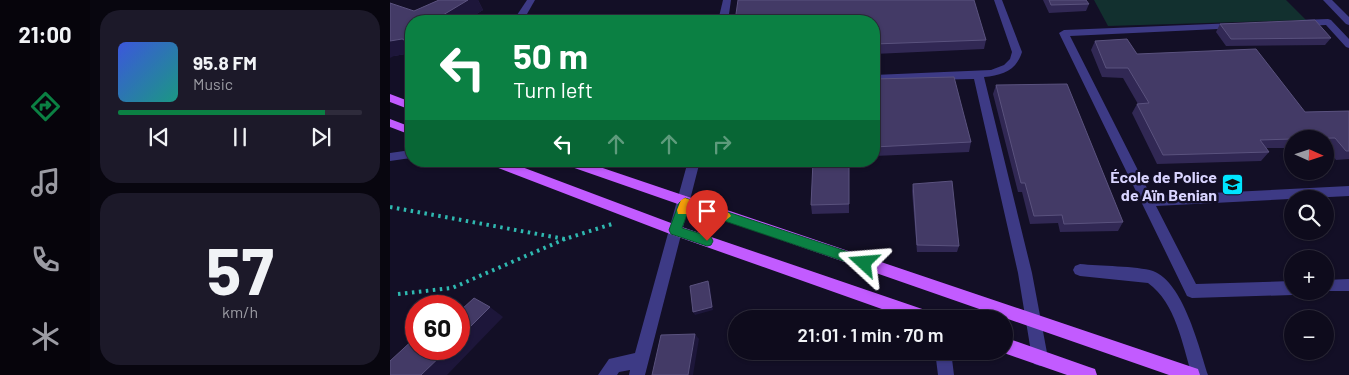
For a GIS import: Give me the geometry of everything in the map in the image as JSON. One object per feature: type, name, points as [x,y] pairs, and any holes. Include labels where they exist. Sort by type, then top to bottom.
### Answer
[{"type":"main road","points":[[390,98],[405,104]]},
{"type":"main road","points":[[390,123],[405,129]]},
{"type":"main road","points":[[508,167],[675,230],[906,310]]},
{"type":"main road","points":[[584,167],[1192,375]]},
{"type":"main road","points":[[1013,348],[1088,375]]},
{"type":"street","points":[[522,15],[532,0]]},
{"type":"street","points":[[724,15],[727,0]]},
{"type":"street","points":[[880,78],[978,75],[1004,70],[1016,58],[1016,52],[998,0]]},
{"type":"street","points":[[1327,0],[1349,22]]},
{"type":"street","points":[[1289,24],[1328,22],[1349,45]]},
{"type":"street","points":[[1251,25],[1064,33],[1192,292],[1284,288]]},
{"type":"street","points":[[978,75],[1021,255],[1040,358]]},
{"type":"street","points":[[390,157],[405,155]]},
{"type":"street","points":[[606,375],[615,364],[639,367],[675,230],[685,203],[693,167]]},
{"type":"street","points":[[1146,201],[1349,191]]},
{"type":"street","points":[[1080,270],[1152,277],[1159,280],[1166,288],[1180,320],[1200,375]]},
{"type":"street","points":[[1334,286],[1349,285]]},
{"type":"street","points":[[944,360],[946,375]]},
{"type":"path","points":[[390,207],[565,239]]},
{"type":"path","points":[[398,294],[452,288],[565,239],[638,216]]},
{"type":"green space","points":[[1094,0],[1286,0],[1306,20],[1108,26]]},
{"type":"building","points":[[439,0],[468,0],[443,15],[405,15],[405,40],[390,41],[390,3],[414,11]]},
{"type":"building","points":[[738,0],[974,0],[986,40],[880,44],[880,15],[736,15]]},
{"type":"building","points":[[1049,0],[1086,0],[1089,4],[1051,5]]},
{"type":"building","points":[[1315,20],[1331,38],[1231,39],[1220,24]]},
{"type":"building","points":[[1127,39],[1137,54],[1256,49],[1305,112],[1349,111],[1349,151],[1346,151],[1334,138],[1334,130],[1284,130],[1284,139],[1260,140],[1269,152],[1163,155],[1137,104],[1149,103],[1128,68],[1106,68],[1095,41]]},
{"type":"building","points":[[954,77],[971,142],[880,147],[880,79]]},
{"type":"building","points":[[1067,84],[1123,222],[1064,224],[1062,215],[1034,216],[1025,183],[1021,183],[996,85]]},
{"type":"building","points":[[813,167],[849,167],[849,204],[811,205]]},
{"type":"building","points":[[952,181],[959,246],[917,245],[913,184]]},
{"type":"building","points":[[708,281],[712,307],[693,312],[690,286]]},
{"type":"building","points":[[474,298],[490,307],[470,327],[470,302]]},
{"type":"building","points":[[695,334],[688,375],[652,375],[661,335]]},
{"type":"building","points":[[405,347],[405,360],[437,360],[421,375],[390,375],[390,361]]},
{"type":"slow traffic","points":[[682,210],[685,203],[725,216]]},
{"type":"place","name":"École de Police de Aïn Benian","points":[[1233,185]]},
{"type":"route","points":[[707,241],[675,230],[685,203],[864,263]]}]
